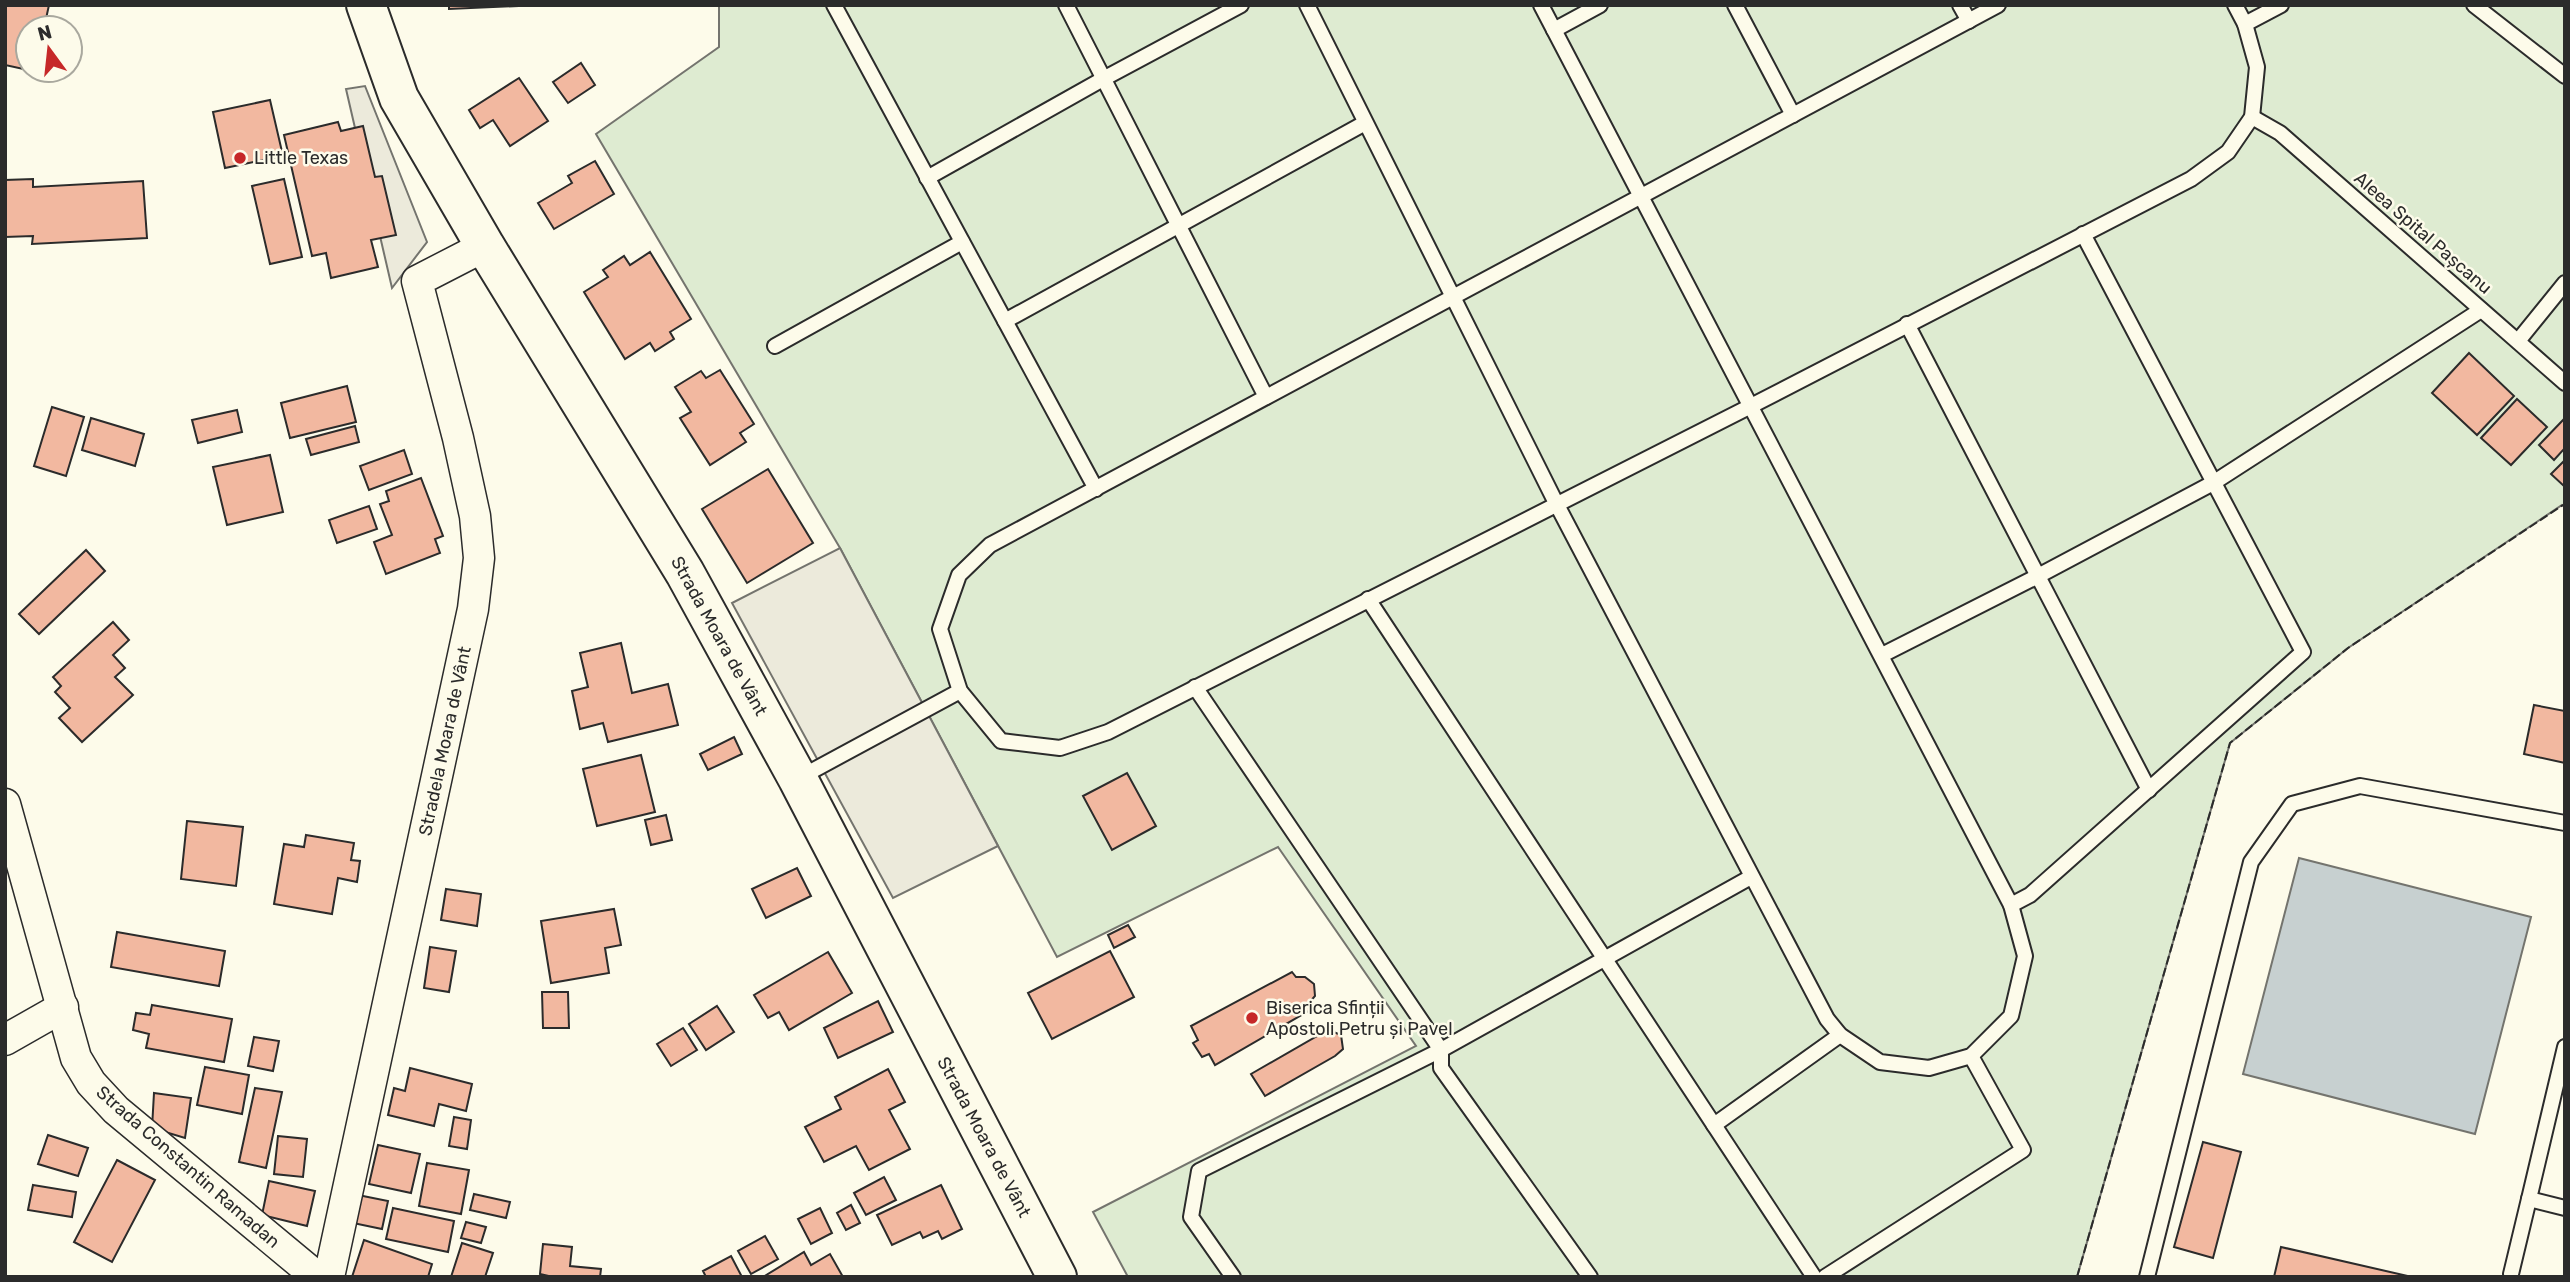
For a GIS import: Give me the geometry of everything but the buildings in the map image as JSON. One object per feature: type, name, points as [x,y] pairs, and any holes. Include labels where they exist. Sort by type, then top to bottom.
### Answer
[{"type":"main road","name":"Strada Moara de Vânt","points":[[366,5],[399,98],[485,246],[685,573],[798,779],[1053,1275]]},
{"type":"street","name":"Stradela Moara de Vânt","points":[[329,1277],[473,609],[479,558],[475,516],[458,438],[417,281],[485,246]]},
{"type":"street","name":"Strada Constantin Ramadan","points":[[5,804],[76,1058],[91,1083],[116,1110],[317,1277]]},
{"type":"street","points":[[5,1040],[63,1007]]},
{"type":"lane","points":[[1066,5],[1266,397]]},
{"type":"lane","points":[[927,178],[1241,5]]},
{"type":"lane","points":[[1307,5],[1556,503],[1827,1019],[1840,1035],[1880,1062],[1929,1068],[1971,1056],[2011,1016],[2025,956],[2011,905],[1541,5]]},
{"type":"lane","points":[[1554,30],[1600,5]]},
{"type":"lane","points":[[1735,5],[1793,115]]},
{"type":"lane","points":[[1960,5],[1969,21]]},
{"type":"lane","points":[[1998,5],[990,545],[959,575],[940,629],[960,691],[1001,741],[1060,748],[1108,732],[1749,407],[2190,179],[2228,152],[2252,117],[2257,67],[2245,24],[2235,5]]},
{"type":"lane","points":[[2245,24],[2281,5]]},
{"type":"lane","points":[[2474,5],[2565,76]]},
{"type":"lane","points":[[835,6],[1096,489]]},
{"type":"lane","name":"Aleea Spital Pașcanu","points":[[2252,117],[2280,133],[2565,383]]},
{"type":"lane","points":[[1005,321],[1365,123]]},
{"type":"lane","points":[[2011,905],[2030,895],[2303,652],[2083,234]]},
{"type":"lane","points":[[775,346],[962,242]]},
{"type":"lane","points":[[2518,341],[2565,283]]},
{"type":"lane","points":[[1882,655],[2213,483],[2482,310]]},
{"type":"lane","points":[[1907,324],[2149,790]]},
{"type":"lane","points":[[1368,599],[1814,1277]]},
{"type":"lane","points":[[1195,687],[1441,1050],[1441,1068],[1590,1277]]},
{"type":"lane","points":[[798,779],[960,691]]},
{"type":"lane","points":[[2147,1277],[2251,862],[2292,804],[2360,786],[2565,823]]},
{"type":"lane","points":[[1233,1277],[1191,1216],[1199,1171],[1441,1050],[1751,877]]},
{"type":"lane","points":[[1714,1125],[1840,1035]]},
{"type":"lane","points":[[2511,1274],[2565,1047]]},
{"type":"lane","points":[[1825,1277],[2023,1150],[1971,1056]]},
{"type":"lane","points":[[2529,1199],[2565,1208]]},
{"type":"green space","points":[[719,5],[2565,5],[2565,507],[2562,505],[2348,648],[2230,743],[2077,1277],[1128,1277],[1093,1212],[1416,1046],[1278,847],[1057,957],[840,548],[596,134],[719,47]]},
{"type":"shaded area","points":[[365,86],[427,242],[392,288],[346,89]]},
{"type":"shaded area","points":[[840,548],[998,846],[893,898],[732,603]]},
{"type":"shaded area","points":[[2299,858],[2531,917],[2475,1134],[2243,1074]]},
{"type":"fence","points":[[2077,1277],[2230,743],[2348,648],[2563,505],[2565,507]]},
{"type":"place","name":"Little Texas","points":[[240,158]]},
{"type":"place","name":"Biserica Sfinții Apostoli Petru și Pavel","points":[[1252,1018]]}]
